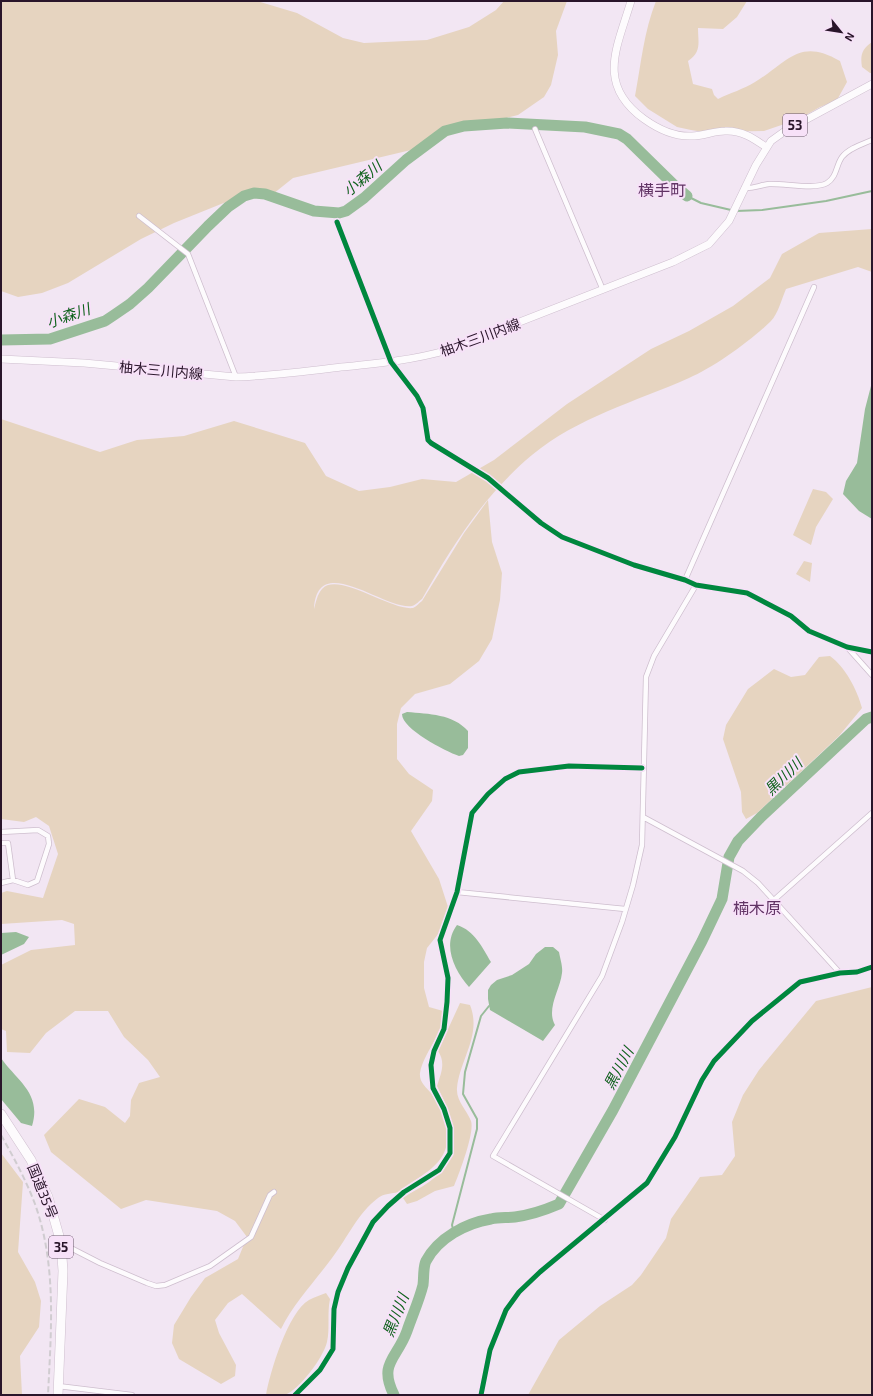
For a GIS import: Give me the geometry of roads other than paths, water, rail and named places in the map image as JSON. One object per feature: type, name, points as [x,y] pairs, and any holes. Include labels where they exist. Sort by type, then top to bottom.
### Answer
[{"type":"highway","name":"国道35号","points":[[1,1114],[31,1160],[48,1197],[61,1243],[63,1271],[58,1390]]},
{"type":"main road","points":[[631,1],[614,58],[614,80],[625,103],[648,122],[665,131],[691,136],[725,131],[740,132],[766,147]]},
{"type":"main road","name":"柚木三川内線","points":[[1,359],[84,363],[236,377],[261,377],[391,362],[448,350],[674,262],[709,244],[729,221],[766,147],[785,131],[872,84]]},
{"type":"street","points":[[536,129],[603,290]]},
{"type":"street","points":[[744,190],[768,184],[818,186],[827,183],[834,176],[842,157],[852,149],[872,140]]},
{"type":"street","points":[[139,216],[188,254],[236,377]]},
{"type":"street","points":[[337,222],[391,362],[417,396],[422,408],[428,440],[431,444],[488,478],[541,523],[562,537],[634,566],[685,580],[696,585],[747,593],[791,616],[809,631],[847,647],[872,652]]},
{"type":"street","points":[[685,580],[814,286]]},
{"type":"street","points":[[605,1220],[493,1156],[602,976],[622,922],[634,885],[642,845],[642,768],[646,677],[648,669],[696,585]]},
{"type":"street","points":[[847,647],[872,675]]},
{"type":"street","points":[[295,1395],[320,1370],[333,1349],[334,1309],[338,1292],[348,1268],[373,1222],[404,1192],[439,1170],[450,1153],[450,1128],[444,1109],[433,1088],[430,1065],[434,1051],[444,1029],[447,1002],[448,978],[440,940],[457,892],[472,813],[488,794],[505,778],[519,772],[569,766],[642,768]]},
{"type":"street","points":[[774,900],[872,813]]},
{"type":"street","points":[[643,817],[743,871],[758,883],[840,973]]},
{"type":"street","points":[[1,832],[38,830],[48,836],[48,844],[37,881],[28,885],[13,880],[1,883]]},
{"type":"street","points":[[1,843],[8,843],[13,880]]},
{"type":"street","points":[[457,892],[579,906],[625,909]]},
{"type":"street","points":[[481,1395],[490,1350],[506,1310],[527,1284],[605,1220],[647,1183],[675,1137],[702,1080],[710,1067],[752,1020],[800,982],[840,973],[857,972],[872,967]]},
{"type":"street","points":[[61,1243],[100,1263],[147,1283],[156,1286],[165,1285],[210,1266],[251,1237],[270,1195],[274,1192]]},
{"type":"street","points":[[58,1390],[132,1395]]},
{"type":"waterway","name":"小森川","points":[[1,340],[50,339],[105,321],[130,304],[148,288],[208,226],[228,207],[244,196],[254,193],[265,194],[314,211],[339,213],[346,211],[364,198],[406,160],[445,131],[464,126],[507,123],[585,127],[619,134],[627,139],[687,196]]},
{"type":"waterway","points":[[736,211],[762,210],[826,201],[872,191]]},
{"type":"waterway","points":[[687,196],[701,203],[731,210]]},
{"type":"waterway","name":"黒川川","points":[[394,1395],[390,1384],[388,1368],[407,1331],[423,1285],[425,1263],[431,1253],[445,1239],[472,1224],[494,1218],[526,1215],[559,1204],[613,1110],[702,941],[722,899],[729,857],[738,841],[761,817],[866,719],[872,717]]},
{"type":"waterway","points":[[454,1233],[452,1225],[477,1129],[477,1119],[463,1094],[465,1072],[481,1016],[489,1006]]},
{"type":"railway","points":[[1,1135],[20,1169],[35,1204],[47,1251],[51,1299],[48,1395]]},
{"type":"district","name":"横手町","points":[[662,189]]},
{"type":"district","name":"楠木原","points":[[757,907]]}]
